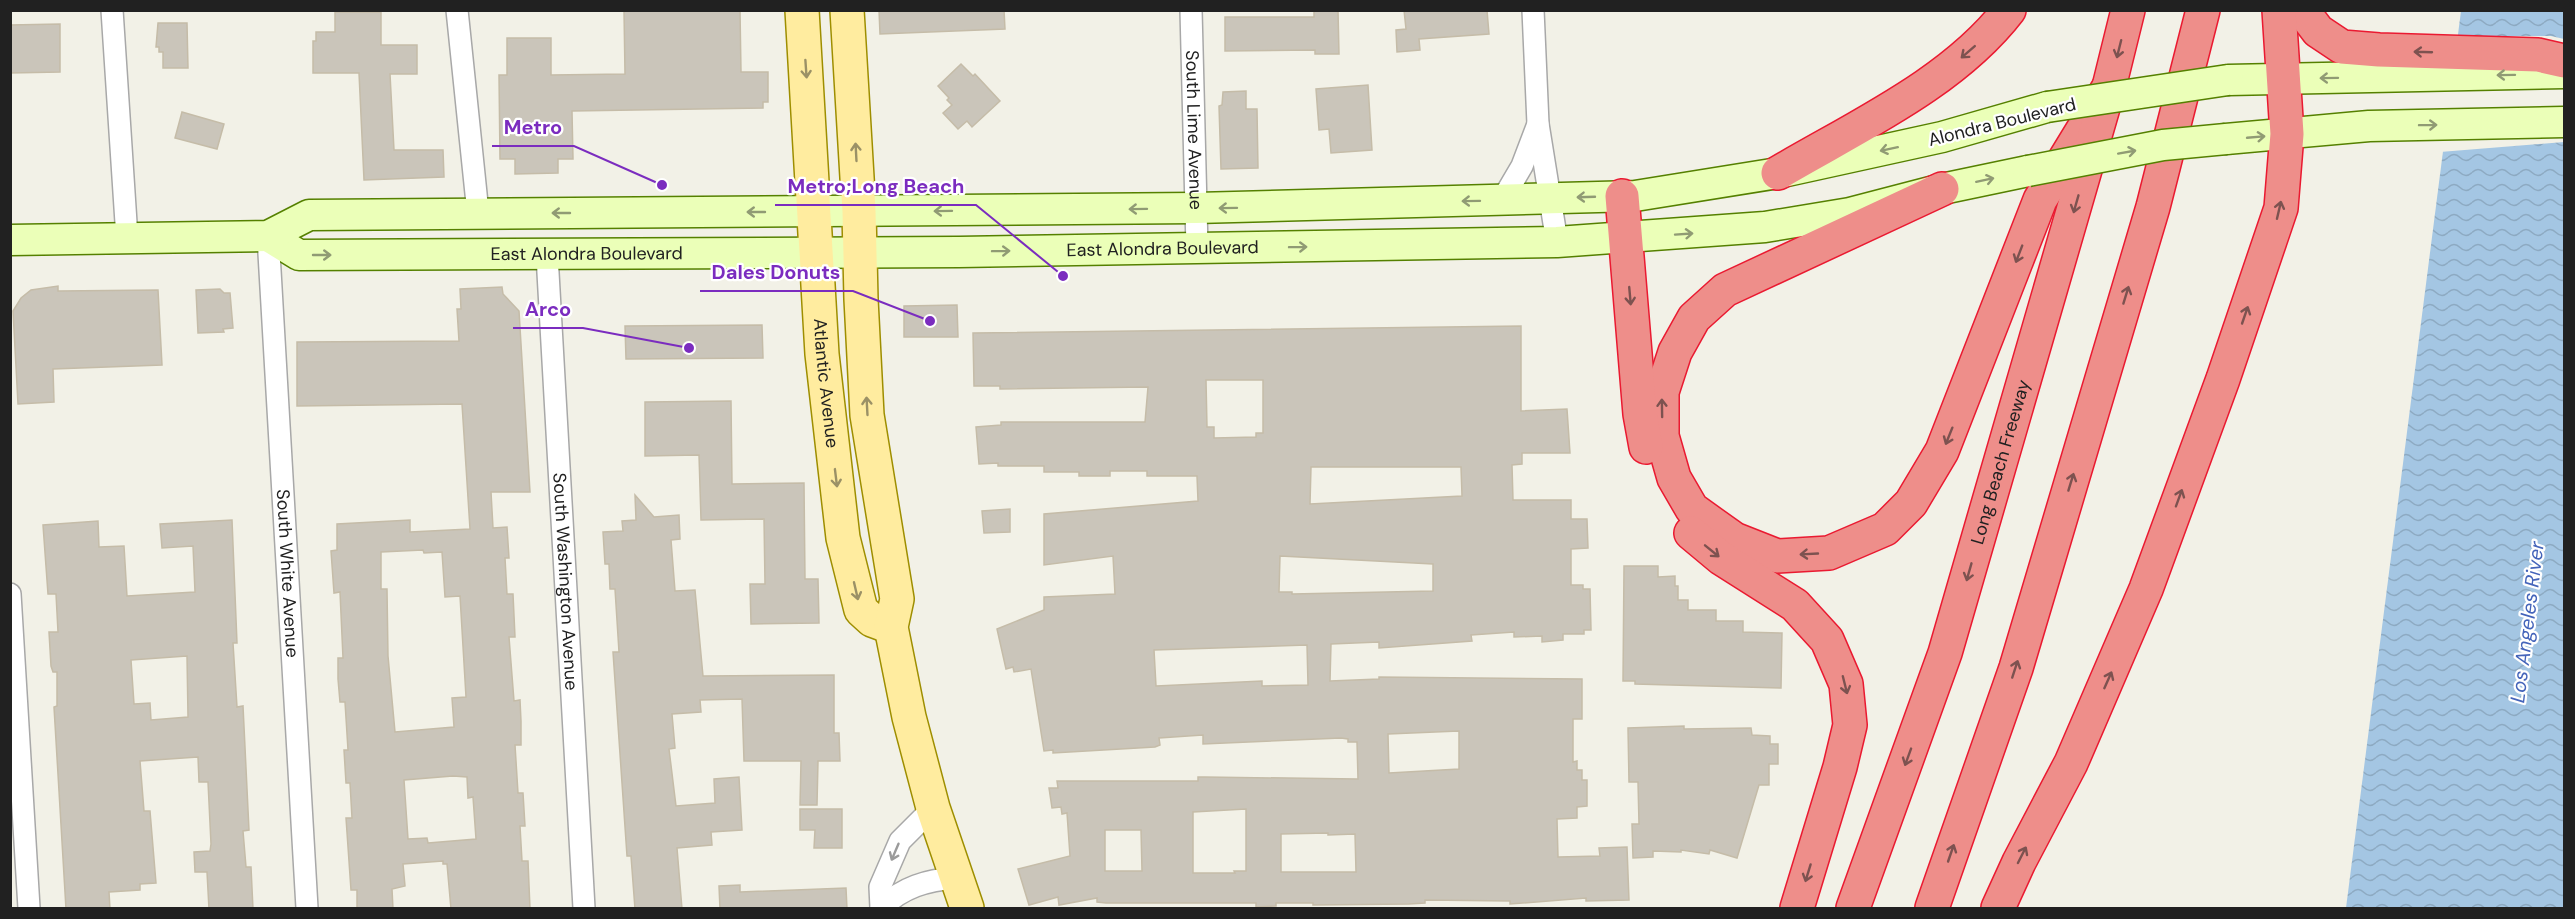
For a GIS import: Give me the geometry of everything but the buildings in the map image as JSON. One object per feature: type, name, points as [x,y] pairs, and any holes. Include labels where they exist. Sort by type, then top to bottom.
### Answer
[{"type":"highway","points":[[1778,173],[1936,81],[1993,31],[2009,10]]},
{"type":"highway","name":"Long Beach Freeway","points":[[1853,909],[1945,653],[2109,87],[2128,10]]},
{"type":"highway","points":[[1932,909],[2016,668],[2152,207],[2203,10]]},
{"type":"highway","points":[[1998,909],[2019,862],[2071,763],[2146,589],[2223,379],[2281,208],[2287,134],[2279,10]]},
{"type":"highway","points":[[2302,10],[2318,31],[2378,64],[2538,55],[2565,61]]},
{"type":"highway","points":[[1942,189],[1725,290],[1694,318],[1674,352],[1662,392],[1662,436],[1674,478],[1692,509],[1734,539],[1777,556],[1829,553],[1885,529],[1911,503],[1942,451],[2040,200],[2109,87]]},
{"type":"highway","points":[[1622,196],[1640,414],[1648,464],[1659,494],[1682,526],[1721,558],[1795,605],[1827,640],[1846,684],[1850,724],[1840,766],[1797,909]]},
{"type":"main road","name":"Atlantic Avenue","points":[[802,10],[826,400],[843,538],[861,610],[872,620],[891,627]]},
{"type":"main road","points":[[847,10],[859,211],[867,415],[897,599],[891,627],[909,717],[933,808],[967,909]]},
{"type":"main road","name":"Alondra Boulevard","points":[[1550,198],[1622,196],[1717,184],[1942,137],[2047,107],[2228,80],[2282,79],[2378,64],[2565,73]]},
{"type":"main road","points":[[1557,242],[1766,227],[1850,213],[1942,189],[2163,146],[2369,126],[2565,122]]},
{"type":"main road","points":[[10,240],[268,236],[309,215],[1196,208],[1550,198]]},
{"type":"main road","name":"East Alondra Boulevard","points":[[268,236],[300,255],[861,253],[1557,242]]},
{"type":"street","points":[[112,10],[127,238]]},
{"type":"street","points":[[457,10],[478,213]]},
{"type":"street","name":"South Lime Avenue","points":[[1191,10],[1197,248]]},
{"type":"street","points":[[1533,10],[1538,124],[1557,242]]},
{"type":"street","points":[[1502,200],[1522,166],[1538,124]]},
{"type":"street","name":"South White Avenue","points":[[268,236],[307,909]]},
{"type":"street","name":"South Washington Avenue","points":[[547,255],[584,909]]},
{"type":"street","points":[[10,594],[29,909]]},
{"type":"street","points":[[881,908],[880,887],[900,841],[933,808]]},
{"type":"street","points":[[881,908],[896,894],[930,880],[957,878]]},
{"type":"water","name":"Los Angeles River","points":[[2461,11],[2564,11],[2564,908],[2346,908]]},
{"type":"pier","points":[[2455,36],[2551,36],[2564,39],[2564,142],[2440,152]]},
{"type":"place","name":"Metro","points":[[662,185]]},
{"type":"place","name":"Metro;Long Beach","points":[[1063,276]]},
{"type":"place","name":"Dales Donuts","points":[[930,321]]},
{"type":"place","name":"Arco","points":[[689,348]]}]
